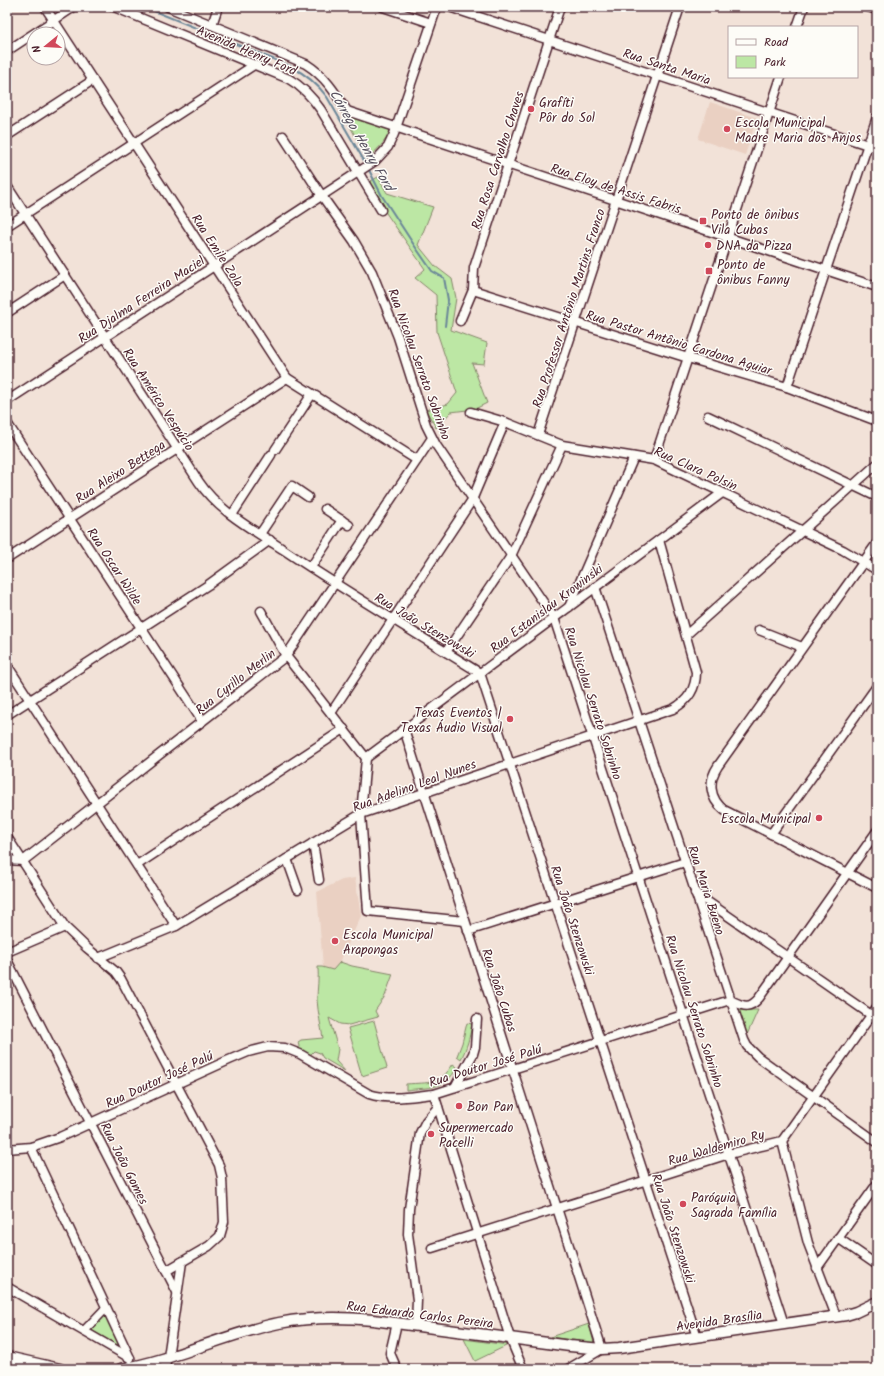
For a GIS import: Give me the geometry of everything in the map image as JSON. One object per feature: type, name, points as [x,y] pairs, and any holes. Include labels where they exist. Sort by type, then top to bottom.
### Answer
[{"type":"main road","name":"Avenida Brasília","points":[[602,1349],[620,1348],[836,1316],[856,1312],[877,1302]]},
{"type":"main road","name":"Rua Eduardo Carlos Pereira","points":[[121,1369],[138,1367],[255,1329],[297,1320],[343,1318],[397,1322],[570,1346],[602,1349]]},
{"type":"main road","points":[[7,1357],[60,1369]]},
{"type":"street","name":"Rua Emile Zola","points":[[45,7],[287,378],[417,460]]},
{"type":"street","points":[[7,51],[74,7]]},
{"type":"street","name":"Avenida Henry Ford","points":[[114,7],[297,84],[308,93],[364,168],[382,210]]},
{"type":"street","name":"Avenida Henry Ford","points":[[168,7],[298,60],[313,68],[330,84],[346,111]]},
{"type":"street","points":[[212,25],[218,7]]},
{"type":"street","points":[[383,7],[431,23]]},
{"type":"street","name":"Rua Djalma Ferreira Maciel","points":[[7,401],[364,168],[388,147],[397,128],[437,7]]},
{"type":"street","name":"Rua Santa Maria","points":[[448,7],[877,148]]},
{"type":"street","name":"Rua Rosa Carvalho Chaves","points":[[460,320],[472,290],[474,268],[560,7]]},
{"type":"street","name":"Rua Professor Antônio Martins Franco","points":[[538,435],[680,7]]},
{"type":"street","points":[[798,26],[804,7]]},
{"type":"street","points":[[868,7],[877,10]]},
{"type":"street","points":[[7,226],[254,65]]},
{"type":"street","points":[[654,460],[781,78]]},
{"type":"street","points":[[7,136],[93,80]]},
{"type":"street","name":"Rua Eloy de Assis Fabris","points":[[346,111],[877,287]]},
{"type":"street","points":[[787,387],[877,117]]},
{"type":"street","name":"Rua Nicolau Serrato Sobrinho","points":[[283,136],[322,196],[357,245],[374,277],[398,337],[426,425],[432,438],[472,500],[554,618],[784,1324]]},
{"type":"street","name":"Rua Américo Vespúcio","points":[[7,186],[204,490],[216,503],[232,515],[334,584]]},
{"type":"street","points":[[7,313],[65,275]]},
{"type":"street","name":"Rua Pastor Antônio Cardona Aguiar","points":[[472,290],[688,358],[787,387],[877,421]]},
{"type":"street","name":"Rua Aleixo Bettega","points":[[7,559],[287,378]]},
{"type":"street","points":[[232,515],[312,394]]},
{"type":"street","name":"Rua Clara Polsin","points":[[471,412],[505,422],[562,445],[654,460],[802,531],[877,570]]},
{"type":"street","points":[[708,416],[877,498]]},
{"type":"street","points":[[331,713],[472,500],[505,422]]},
{"type":"street","name":"Rua Oscar Wilde","points":[[7,423],[202,721]]},
{"type":"street","name":"Rua Cyrillo Merlin","points":[[23,861],[286,656],[432,438]]},
{"type":"street","points":[[446,652],[511,556],[562,445]]},
{"type":"street","points":[[568,607],[634,457]]},
{"type":"street","points":[[659,540],[686,635],[877,464]]},
{"type":"street","points":[[260,534],[292,486],[308,497]]},
{"type":"street","name":"Rua Estanislau Krowinski","points":[[366,758],[722,493]]},
{"type":"street","points":[[325,509],[349,526]]},
{"type":"street","points":[[311,568],[342,520]]},
{"type":"street","points":[[7,715],[208,585],[270,540]]},
{"type":"street","points":[[877,543],[718,766],[712,776],[711,788],[715,800],[724,810],[877,888]]},
{"type":"street","name":"Rua João Stenzowski","points":[[334,584],[480,672],[696,1337]]},
{"type":"street","name":"Rua Maria Bueno","points":[[595,587],[730,1000],[747,1046],[758,1057],[877,1142]]},
{"type":"street","points":[[261,611],[286,656],[366,758],[361,814],[368,912],[465,921]]},
{"type":"street","points":[[759,630],[802,647]]},
{"type":"street","name":"Rua Adelino Leal Nunes","points":[[98,958],[176,926],[361,814],[639,721],[682,705],[694,688],[696,679],[696,672],[686,635]]},
{"type":"street","points":[[7,665],[176,926]]},
{"type":"street","points":[[771,834],[877,686]]},
{"type":"street","points":[[137,865],[344,730]]},
{"type":"street","name":"Rua João Cubas","points":[[404,730],[602,1349]]},
{"type":"street","points":[[730,1000],[747,1006],[755,1002],[877,831]]},
{"type":"street","points":[[7,837],[65,927],[121,978],[219,1166],[222,1178],[224,1217],[222,1230],[215,1241],[166,1271]]},
{"type":"street","points":[[313,843],[319,880]]},
{"type":"street","points":[[287,859],[298,890]]},
{"type":"street","points":[[7,860],[23,861]]},
{"type":"street","points":[[468,931],[685,862]]},
{"type":"street","points":[[695,893],[874,1017]]},
{"type":"street","points":[[7,952],[65,927]]},
{"type":"street","name":"Rua João Gomes","points":[[7,960],[177,1292]]},
{"type":"street","name":"Rua Doutor José Palú","points":[[7,1149],[31,1147],[91,1124],[237,1056],[259,1049],[276,1047],[285,1048],[300,1054],[369,1094],[380,1097],[396,1098],[434,1094],[455,1088],[730,1000]]},
{"type":"street","name":"Rua Waldemiro Ry","points":[[432,1248],[729,1154],[782,1141],[813,1096],[874,1017],[877,1007]]},
{"type":"street","points":[[455,1088],[473,1054],[477,1019]]},
{"type":"street","points":[[434,1094],[510,1338],[524,1369]]},
{"type":"street","points":[[416,1325],[417,1300],[409,1241],[409,1210],[420,1133],[426,1121],[438,1107]]},
{"type":"street","points":[[782,1141],[807,1239],[836,1316]]},
{"type":"street","points":[[31,1147],[130,1358],[138,1367]]},
{"type":"street","points":[[817,1268],[877,1184]]},
{"type":"street","points":[[838,1238],[877,1265]]},
{"type":"street","points":[[164,1369],[168,1357],[182,1262]]},
{"type":"street","points":[[7,1286],[130,1358]]},
{"type":"street","points":[[84,1331],[106,1308]]},
{"type":"street","points":[[397,1322],[390,1353],[397,1369]]},
{"type":"street","name":"Avenida Brasília","points":[[568,1369],[602,1349]]},
{"type":"shaded area","name":"Escola Municipal Madre Maria dos Anjos","points":[[710,102],[757,118],[745,155],[698,139]]},
{"type":"shaded area","name":"Escola Municipal Arapongas","points":[[355,878],[361,916],[340,962],[333,970],[323,967],[317,892],[342,880]]},
{"type":"green space","points":[[344,115],[391,130],[381,146],[367,158]]},
{"type":"green space","points":[[378,177],[387,193],[433,207],[418,245],[435,266],[452,279],[456,298],[451,330],[487,343],[484,364],[472,363],[487,403],[475,409],[451,412],[436,428],[426,410],[448,404],[457,393],[437,332],[436,295],[415,278],[425,269],[386,213],[369,182]]},
{"type":"green space","points":[[340,962],[352,966],[393,974],[385,996],[375,1011],[378,1017],[349,1025],[340,1024],[329,1018],[338,1049],[336,1061],[345,1071],[323,1058],[320,1053],[314,1051],[310,1055],[300,1051],[298,1042],[301,1040],[323,1038],[317,1000],[318,967],[333,970]]},
{"type":"green space","points":[[737,1010],[758,1010],[746,1037]]},
{"type":"green space","points":[[374,1021],[387,1068],[362,1076],[348,1028]]},
{"type":"green space","points":[[467,1023],[472,1024],[468,1042],[461,1059],[457,1056]]},
{"type":"green space","points":[[453,1064],[457,1067],[448,1080],[442,1084],[406,1090],[406,1084],[433,1082],[443,1076]]},
{"type":"green space","points":[[105,1314],[121,1347],[91,1330]]},
{"type":"green space","points":[[589,1324],[594,1343],[550,1337]]},
{"type":"green space","points":[[464,1339],[508,1345],[475,1361]]},
{"type":"waterway","name":"Córrego Henry Ford","points":[[144,7],[290,66],[306,76],[315,83],[327,97],[366,164]]},
{"type":"waterway","name":"Córrego Henry Ford","points":[[368,168],[382,196],[414,245],[432,271],[444,278],[448,300],[445,326]]},
{"type":"place","name":"Grafíti Pôr do Sol","points":[[531,109]]},
{"type":"place","name":"Escola Municipal Madre Maria dos Anjos","points":[[727,129]]},
{"type":"place","name":"Ponto de ônibus Vila Cubas","points":[[703,221]]},
{"type":"place","name":"DNA da Pizza","points":[[708,245]]},
{"type":"place","name":"Ponto de ônibus Fanny","points":[[709,271]]},
{"type":"place","name":"Texas Eventos | Texas Áudio Visual","points":[[510,719]]},
{"type":"place","name":"Escola Municipal","points":[[819,818]]},
{"type":"place","name":"Escola Municipal Arapongas","points":[[335,941]]},
{"type":"place","name":"Bon Pan","points":[[459,1106]]},
{"type":"place","name":"Supermercado Pacelli","points":[[431,1134]]},
{"type":"place","name":"Paróquia Sagrada Família","points":[[683,1204]]}]
